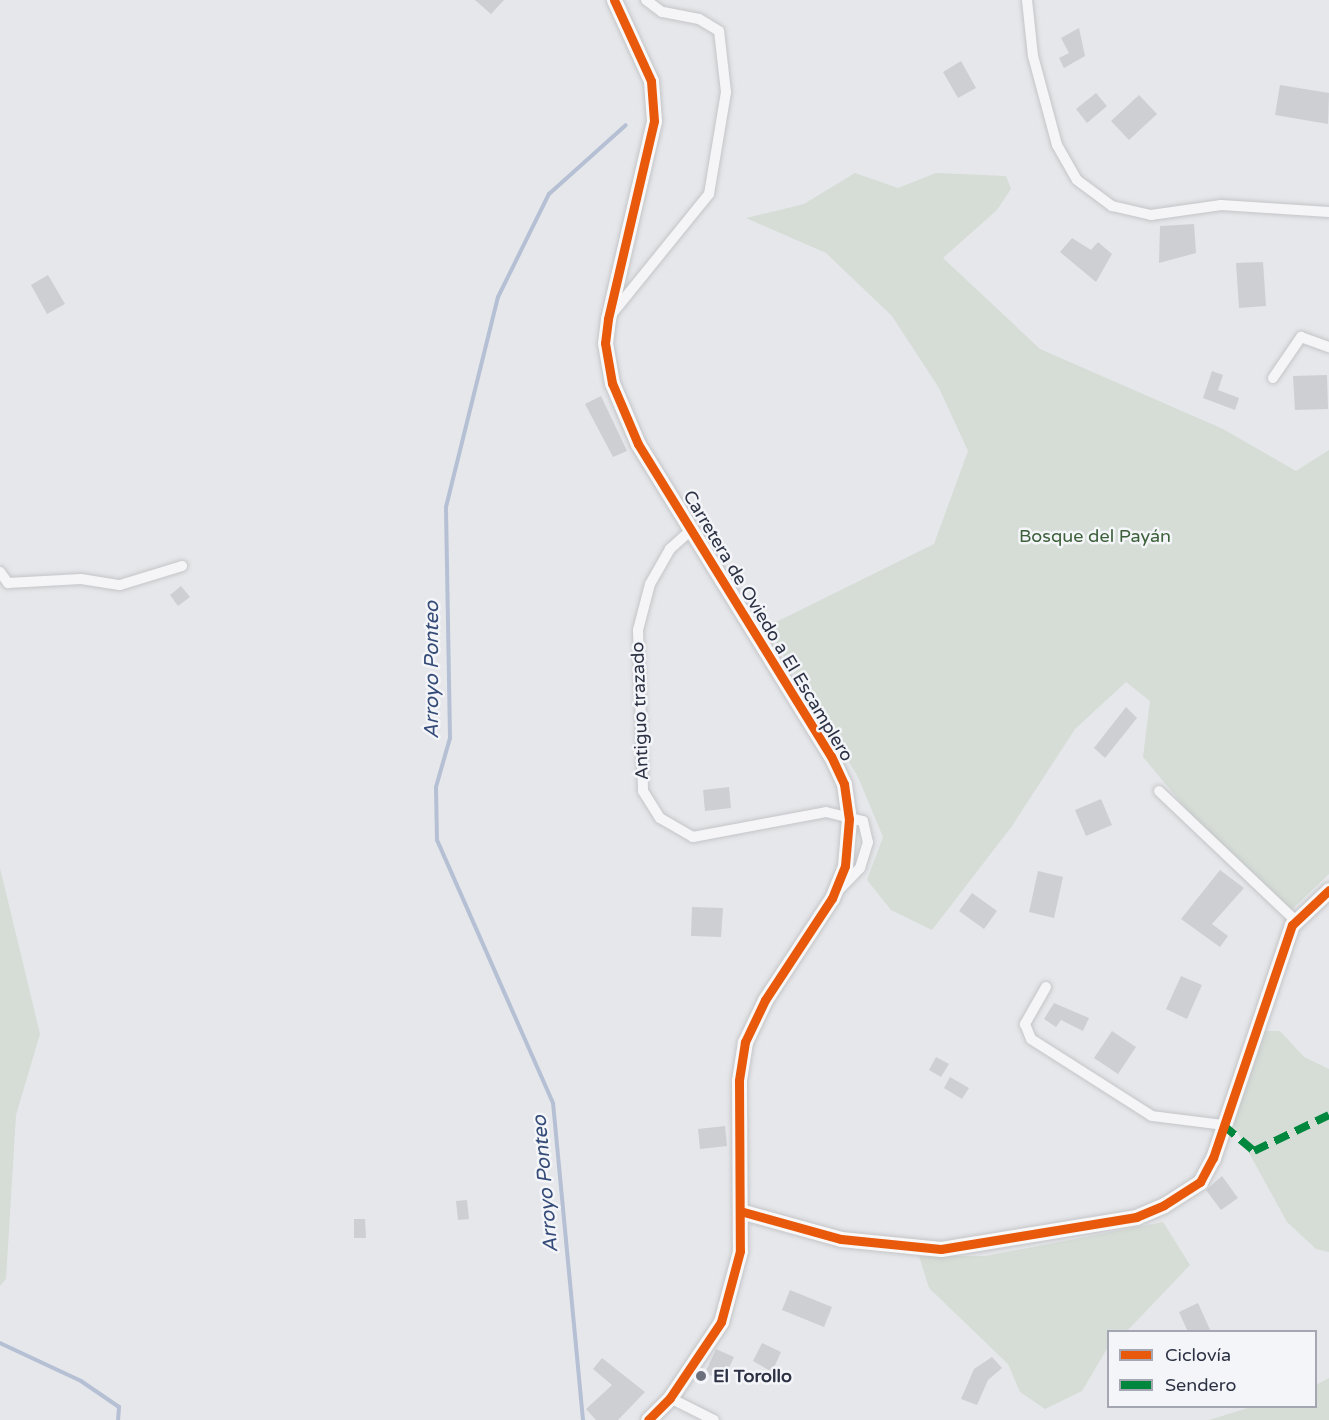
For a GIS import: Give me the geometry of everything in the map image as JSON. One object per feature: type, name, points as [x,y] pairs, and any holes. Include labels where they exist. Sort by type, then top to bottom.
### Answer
[{"type":"street","name":"Carretera de Oviedo a El Escamplero","points":[[614,0],[651,81],[654,121],[608,319],[605,343],[612,383],[638,444],[831,756],[844,784],[849,819],[845,866],[832,898],[765,1000],[745,1042],[739,1081],[740,1251],[722,1322],[670,1398],[648,1420]]},
{"type":"street","points":[[608,319],[709,194],[718,163],[726,92],[719,31],[699,19],[662,12],[646,0]]},
{"type":"street","points":[[1027,0],[1033,56],[1049,117],[1077,180],[1112,206],[1151,215],[1221,205],[1329,212]]},
{"type":"street","points":[[1273,378],[1301,337],[1329,347]]},
{"type":"street","name":"Antiguo trazado","points":[[690,531],[670,549],[650,584],[638,630],[643,791],[660,819],[693,837],[826,812],[849,819]]},
{"type":"street","points":[[0,572],[8,583],[81,579],[120,585],[182,566]]},
{"type":"street","points":[[1159,791],[1296,921]]},
{"type":"street","points":[[832,898],[860,868],[868,842],[863,821],[849,819]]},
{"type":"street","points":[[740,1211],[841,1239],[941,1249],[1000,1243],[1057,1227],[1136,1217],[1164,1205],[1200,1182],[1223,1125],[1296,921],[1329,890]]},
{"type":"street","points":[[1046,987],[1025,1024],[1030,1039],[1152,1116],[1223,1125]]},
{"type":"street","points":[[670,1398],[714,1420]]},
{"type":"green space","name":"Bosque del Payán","points":[[855,173],[898,188],[936,173],[1006,176],[1011,189],[997,210],[943,258],[1040,349],[1223,429],[1296,471],[1329,450],[1329,874],[1288,913],[1229,860],[1143,757],[1150,701],[1126,682],[1075,729],[1012,826],[932,930],[891,910],[867,880],[883,837],[858,777],[766,627],[934,544],[968,451],[939,388],[892,316],[826,253],[746,218],[804,204]]},
{"type":"green space","points":[[0,868],[40,1034],[16,1115],[6,1279],[0,1286]]},
{"type":"green space","points":[[1261,1031],[1280,1031],[1304,1057],[1329,1069],[1329,1252],[1316,1249],[1287,1222],[1231,1120]]},
{"type":"green space","points":[[1163,1222],[1190,1265],[1128,1330],[1107,1330],[1107,1349],[1082,1391],[1045,1409],[1020,1392],[1008,1364],[929,1288],[919,1256],[986,1256]]},
{"type":"green space","points":[[1329,1378],[1329,1420],[1209,1420],[1248,1408],[1317,1408],[1317,1384]]},
{"type":"building","points":[[475,0],[504,0],[491,14]]},
{"type":"building","points":[[1079,28],[1085,56],[1064,68],[1059,58],[1069,53],[1061,38]]},
{"type":"building","points":[[961,61],[976,88],[958,98],[943,72]]},
{"type":"building","points":[[1280,85],[1329,93],[1328,124],[1275,115]]},
{"type":"building","points":[[1096,93],[1107,106],[1087,123],[1076,109]]},
{"type":"building","points":[[1139,95],[1157,114],[1129,140],[1111,121]]},
{"type":"building","points":[[1194,224],[1196,253],[1159,263],[1160,226]]},
{"type":"building","points":[[1072,238],[1091,250],[1098,242],[1112,254],[1096,282],[1060,252]]},
{"type":"building","points":[[1263,262],[1266,306],[1239,308],[1236,263]]},
{"type":"building","points":[[48,275],[65,304],[47,314],[31,285]]},
{"type":"building","points":[[1212,371],[1223,375],[1218,390],[1239,398],[1235,410],[1203,398]]},
{"type":"building","points":[[1327,375],[1328,409],[1295,410],[1293,376]]},
{"type":"building","points":[[601,396],[627,451],[613,457],[585,404]]},
{"type":"building","points":[[181,586],[190,597],[178,606],[170,595]]},
{"type":"building","points":[[1126,707],[1137,718],[1105,758],[1094,748]]},
{"type":"building","points":[[729,787],[731,808],[705,811],[703,790]]},
{"type":"building","points":[[1101,799],[1112,825],[1086,836],[1075,810]]},
{"type":"building","points":[[1220,870],[1244,888],[1212,924],[1228,936],[1220,947],[1181,919]]},
{"type":"building","points":[[1038,871],[1063,877],[1054,918],[1029,912]]},
{"type":"building","points":[[972,893],[997,911],[984,929],[959,911]]},
{"type":"building","points":[[692,907],[723,908],[721,937],[691,936]]},
{"type":"building","points":[[1181,976],[1202,985],[1187,1019],[1166,1009]]},
{"type":"building","points":[[1054,1003],[1089,1018],[1083,1031],[1061,1020],[1056,1027],[1044,1019]]},
{"type":"building","points":[[1112,1031],[1136,1047],[1118,1074],[1094,1058]]},
{"type":"building","points":[[936,1057],[949,1064],[941,1077],[929,1070]]},
{"type":"building","points":[[950,1077],[969,1088],[962,1099],[944,1088]]},
{"type":"building","points":[[725,1126],[727,1146],[700,1149],[698,1129]]},
{"type":"building","points":[[1222,1176],[1238,1198],[1221,1210],[1206,1190]]},
{"type":"building","points":[[467,1200],[469,1219],[458,1220],[456,1201]]},
{"type":"building","points":[[354,1219],[365,1219],[366,1238],[354,1238]]},
{"type":"building","points":[[790,1290],[832,1307],[824,1327],[782,1310]]},
{"type":"building","points":[[1198,1303],[1210,1330],[1187,1330],[1179,1312]]},
{"type":"building","points":[[762,1343],[781,1352],[772,1372],[753,1361]]},
{"type":"building","points":[[716,1349],[734,1357],[723,1381],[705,1373]]},
{"type":"building","points":[[992,1357],[1002,1368],[988,1380],[977,1405],[961,1399],[974,1369]]},
{"type":"building","points":[[602,1358],[645,1392],[618,1420],[596,1420],[586,1409],[612,1385],[593,1369]]},
{"type":"waterway","name":"Arroyo Ponteo","points":[[583,1420],[553,1103],[437,840],[436,787],[450,738],[446,507],[498,297],[549,194],[626,125]]},
{"type":"waterway","points":[[0,1343],[81,1381],[119,1407],[118,1420]]},
{"type":"marked path","points":[[1223,1125],[1254,1151],[1329,1115]]},
{"type":"cycle path","points":[[614,0],[651,81],[654,121],[608,319],[605,343],[612,383],[638,444],[831,756],[844,784],[849,819],[845,866],[832,898],[765,1000],[745,1042],[739,1081],[740,1251],[721,1322],[670,1398],[648,1420]]},
{"type":"cycle path","points":[[740,1211],[841,1239],[941,1249],[1136,1217],[1164,1205],[1200,1182],[1213,1158],[1292,925],[1329,890]]},
{"type":"place","name":"El Torollo","points":[[701,1376]]}]
